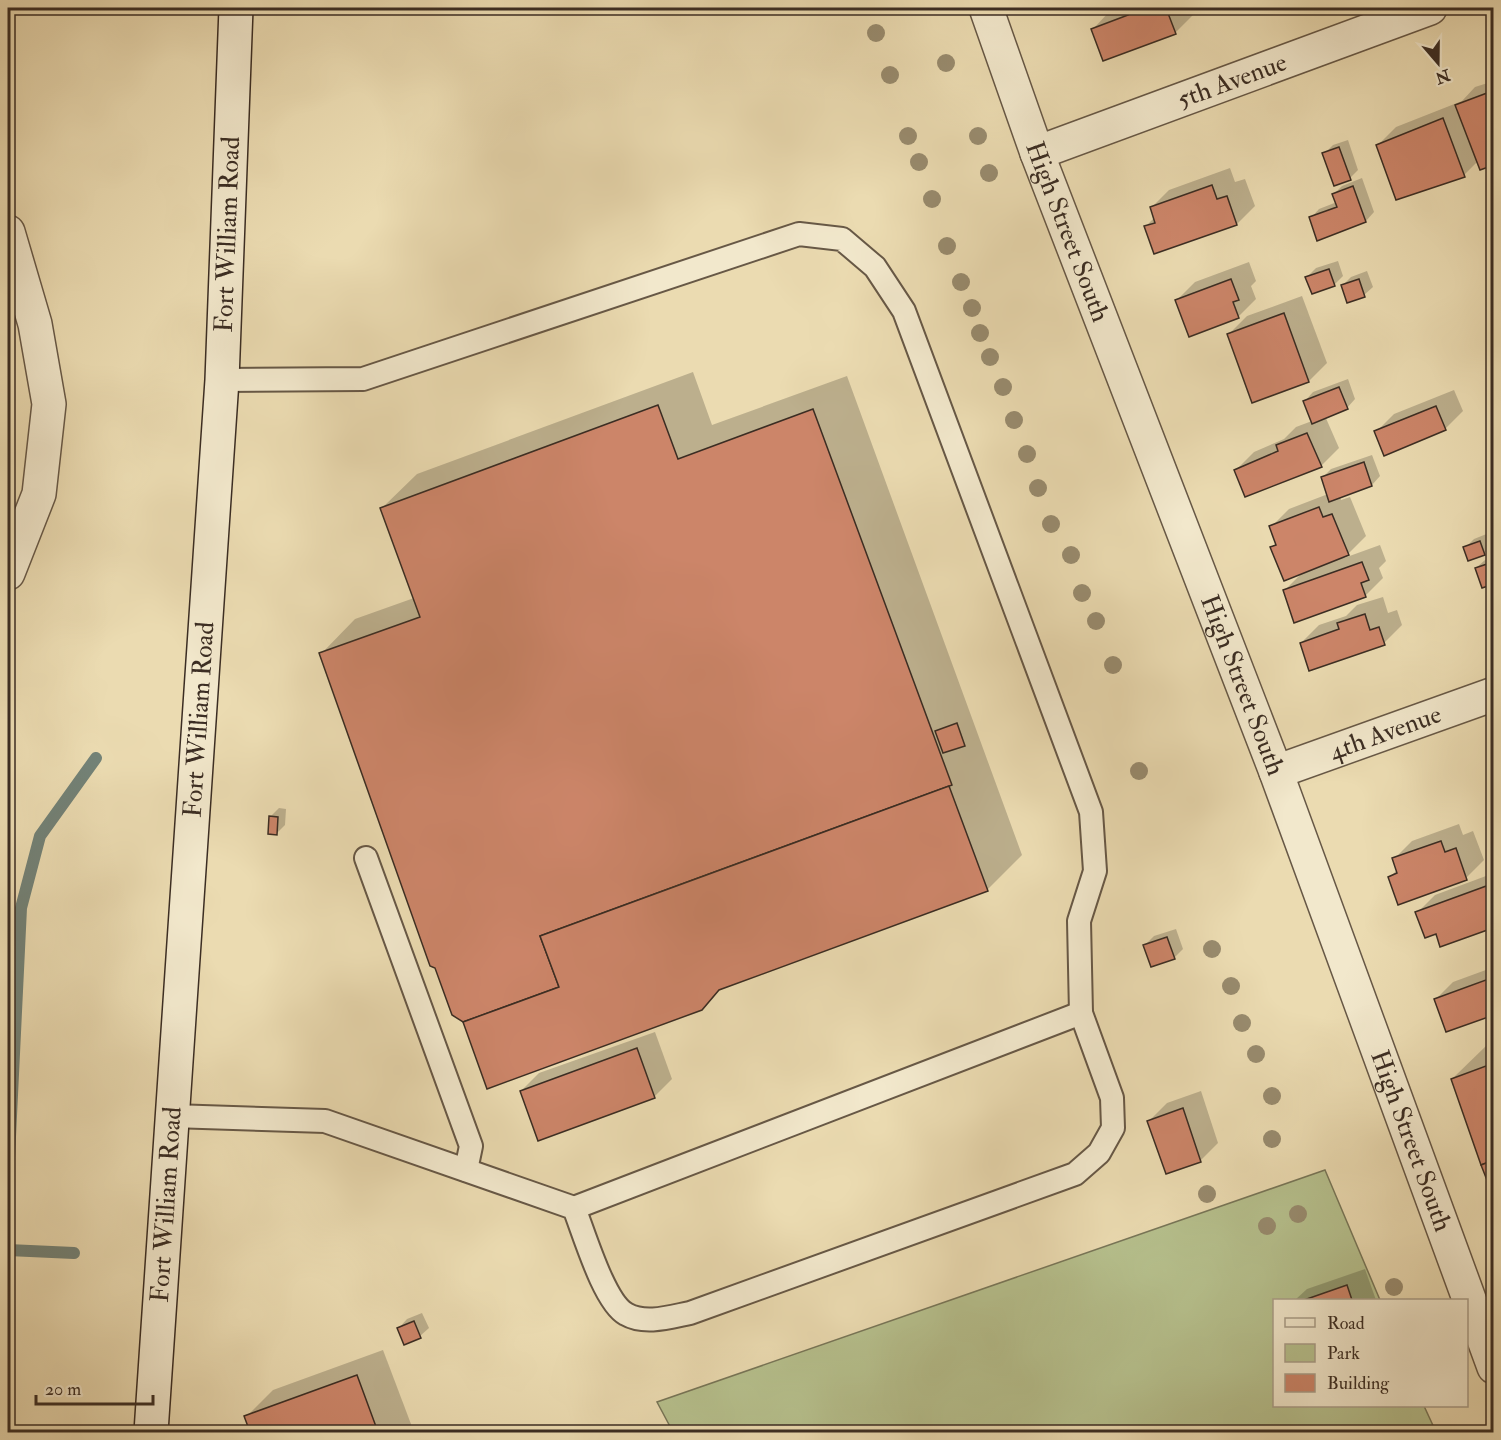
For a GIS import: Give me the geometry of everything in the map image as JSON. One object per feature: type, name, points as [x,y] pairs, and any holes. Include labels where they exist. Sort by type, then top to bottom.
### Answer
[{"type":"street","name":"Fort William Road","points":[[151,1432],[222,380],[236,8]]},
{"type":"street","name":"High Street South","points":[[986,8],[1037,153],[1276,772],[1494,1367]]},
{"type":"street","name":"5th Avenue","points":[[1037,153],[1430,8]]},
{"type":"street","points":[[8,232],[35,324],[49,404],[39,494],[8,573]]},
{"type":"street","name":"4th Avenue","points":[[1276,772],[1494,694]]},
{"type":"lane","points":[[222,380],[363,379],[799,234],[842,239],[875,267],[904,310],[1091,812],[1095,871],[1079,921],[1081,1013],[1112,1098],[1113,1128],[1099,1153],[1075,1174],[690,1313],[654,1320],[626,1314],[608,1294],[574,1208]]},
{"type":"lane","points":[[366,858],[471,1146],[466,1170]]},
{"type":"lane","points":[[172,1116],[325,1121],[574,1208],[1081,1013]]},
{"type":"green space","points":[[1325,1170],[1380,1299],[1273,1299],[1273,1407],[1424,1407],[1436,1432],[673,1432],[657,1402]]},
{"type":"building","points":[[1126,8],[1166,8],[1176,34],[1103,61],[1091,29],[1128,15]]},
{"type":"building","points":[[1494,91],[1494,110],[1487,93]]},
{"type":"building","points":[[1487,93],[1494,110],[1494,165],[1480,170],[1455,105]]},
{"type":"building","points":[[1443,118],[1465,177],[1396,200],[1376,145]]},
{"type":"building","points":[[1339,147],[1351,180],[1334,186],[1322,153]]},
{"type":"building","points":[[1212,185],[1217,199],[1227,196],[1237,225],[1154,254],[1144,226],[1155,223],[1150,207]]},
{"type":"building","points":[[1353,186],[1366,222],[1317,241],[1309,217],[1337,207],[1332,194]]},
{"type":"building","points":[[1329,269],[1335,286],[1312,294],[1305,277]]},
{"type":"building","points":[[1231,279],[1239,300],[1233,302],[1239,318],[1189,337],[1175,300]]},
{"type":"building","points":[[1359,279],[1365,297],[1347,303],[1341,285]]},
{"type":"building","points":[[1284,313],[1309,382],[1252,403],[1227,334]]},
{"type":"building","points":[[1339,387],[1348,409],[1312,424],[1303,401]]},
{"type":"building","points":[[658,405],[678,459],[813,409],[952,785],[540,936],[559,987],[463,1022],[452,1015],[435,968],[430,966],[319,653],[420,617],[380,508]]},
{"type":"building","points":[[1436,406],[1446,430],[1384,456],[1374,431]]},
{"type":"building","points":[[1307,433],[1322,467],[1245,497],[1234,470],[1278,451],[1276,445]]},
{"type":"building","points":[[1364,462],[1372,486],[1329,502],[1321,477]]},
{"type":"building","points":[[1319,507],[1323,517],[1332,514],[1349,555],[1284,581],[1270,547],[1276,545],[1269,526]]},
{"type":"building","points":[[1480,541],[1485,555],[1468,561],[1463,547]]},
{"type":"building","points":[[1362,562],[1369,580],[1361,583],[1366,597],[1294,623],[1283,590]]},
{"type":"building","points":[[1490,563],[1494,584],[1482,588],[1475,568]]},
{"type":"building","points":[[1365,614],[1370,630],[1379,627],[1385,645],[1309,671],[1300,643],[1339,629],[1337,623]]},
{"type":"building","points":[[957,723],[965,746],[943,753],[935,731]]},
{"type":"building","points":[[949,786],[988,891],[719,990],[702,1010],[487,1089],[463,1022],[559,987],[540,936]]},
{"type":"building","points":[[269,816],[278,817],[277,835],[268,834]]},
{"type":"building","points":[[1441,841],[1445,852],[1456,848],[1467,880],[1398,905],[1388,877],[1397,873],[1392,858]]},
{"type":"building","points":[[1489,885],[1494,896],[1494,913],[1488,915],[1493,928],[1440,947],[1436,934],[1425,938],[1415,912]]},
{"type":"building","points":[[1167,937],[1175,959],[1151,967],[1143,945]]},
{"type":"building","points":[[1494,977],[1494,1015],[1446,1032],[1434,999]]},
{"type":"building","points":[[637,1048],[655,1098],[538,1141],[520,1091]]},
{"type":"building","points":[[1494,1063],[1494,1160],[1481,1165],[1451,1079]]},
{"type":"building","points":[[1183,1108],[1201,1162],[1166,1174],[1147,1121]]},
{"type":"building","points":[[1494,1160],[1494,1198],[1481,1165]]},
{"type":"building","points":[[1347,1285],[1352,1299],[1307,1299]]},
{"type":"building","points":[[414,1321],[421,1338],[404,1345],[397,1328]]},
{"type":"building","points":[[357,1375],[378,1432],[250,1432],[244,1416]]},
{"type":"waterway","points":[[8,1178],[21,908],[40,836],[96,758]]},
{"type":"waterway","points":[[8,1250],[74,1253]]}]
